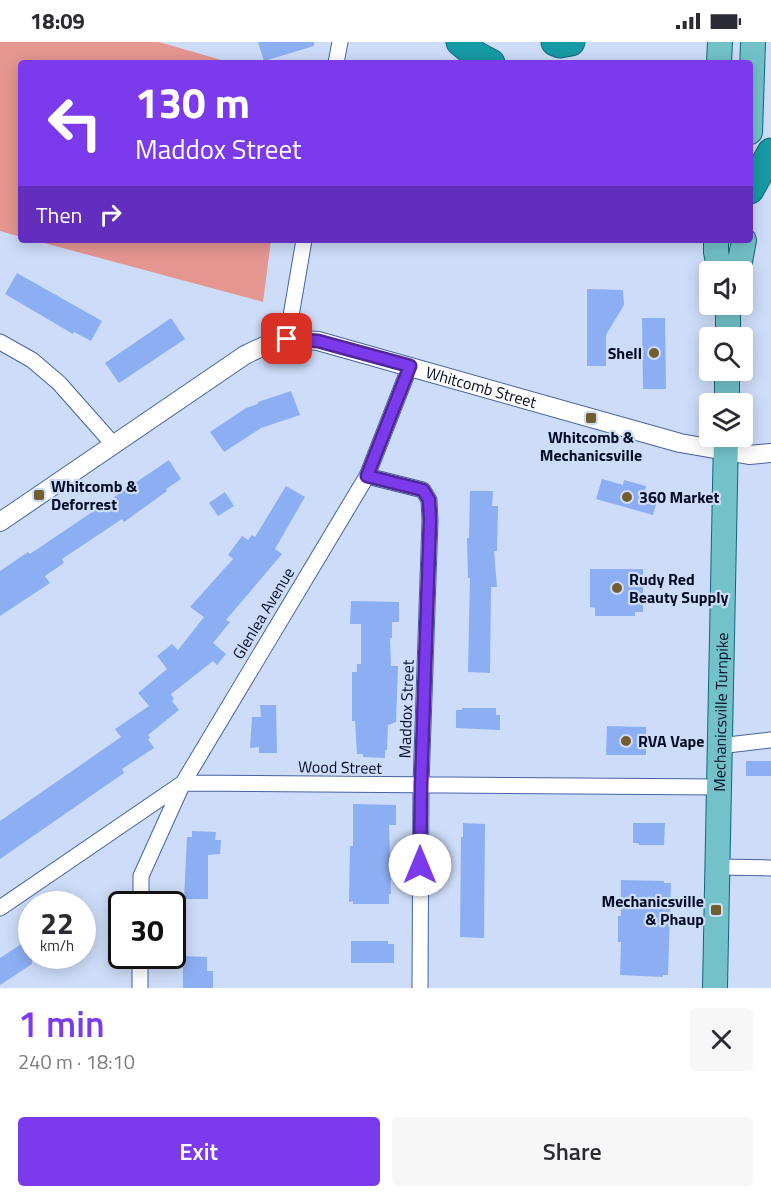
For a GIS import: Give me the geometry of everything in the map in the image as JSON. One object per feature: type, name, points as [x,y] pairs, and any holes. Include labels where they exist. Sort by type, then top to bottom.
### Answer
[{"type":"highway","points":[[460,42],[485,60]]},
{"type":"highway","points":[[555,42],[560,44],[571,42]]},
{"type":"highway","points":[[753,185],[771,152]]},
{"type":"main road","points":[[719,60],[720,42]]},
{"type":"main road","points":[[752,60],[753,42]]},
{"type":"main road","points":[[716,243],[718,261]]},
{"type":"main road","points":[[740,261],[743,243]]},
{"type":"main road","name":"Mechanicsville Turnpike","points":[[715,988],[726,447]]},
{"type":"street","points":[[337,60],[340,42]]},
{"type":"street","points":[[287,339],[303,243]]},
{"type":"street","name":"Whitcomb Street","points":[[0,522],[245,355],[271,342],[287,339],[318,341],[680,443],[699,443]]},
{"type":"street","points":[[0,342],[32,360],[60,383],[113,444]]},
{"type":"street","name":"Glenlea Avenue","points":[[141,891],[141,876],[183,783],[367,476],[410,366]]},
{"type":"street","name":"Whitcomb Street","points":[[732,447],[749,455],[771,453]]},
{"type":"street","name":"Maddox Street","points":[[367,476],[423,490],[429,500],[421,785],[420,988]]},
{"type":"street","points":[[719,746],[771,740]]},
{"type":"street","points":[[0,908],[183,783]]},
{"type":"street","name":"Wood Street","points":[[183,783],[718,787]]},
{"type":"street","points":[[717,867],[771,868]]},
{"type":"street","points":[[140,969],[140,988]]},
{"type":"shaded area","points":[[0,42],[159,42],[222,60],[18,60],[18,236],[0,231]]},
{"type":"shaded area","points":[[44,243],[271,243],[263,302]]},
{"type":"building","points":[[258,42],[314,42],[314,46],[264,60]]},
{"type":"building","points":[[17,273],[102,321],[91,341],[74,332],[73,334],[5,294]]},
{"type":"building","points":[[587,289],[623,290],[624,305],[606,335],[606,366],[587,366]]},
{"type":"building","points":[[171,318],[185,339],[119,383],[105,363]]},
{"type":"building","name":"Shell","points":[[642,318],[665,318],[666,389],[643,389]]},
{"type":"building","points":[[291,391],[300,415],[261,428],[224,452],[210,432],[246,408]]},
{"type":"building","points":[[169,460],[181,479],[124,522],[122,519],[62,559],[64,563],[45,576],[50,583],[0,616],[0,571],[28,552],[30,554]]},
{"type":"building","name":"360 Market","points":[[602,479],[623,485],[624,480],[646,486],[645,490],[659,494],[653,515],[596,499]]},
{"type":"building","points":[[286,486],[305,497],[275,549],[282,554],[226,620],[230,622],[213,643],[226,654],[217,665],[213,661],[171,694],[174,699],[172,701],[179,710],[148,735],[154,748],[122,769],[124,773],[0,859],[0,821],[121,737],[115,729],[149,706],[138,693],[167,669],[157,656],[172,644],[178,650],[204,617],[190,607],[233,559],[228,555],[242,536],[248,540],[252,535],[255,537]]},
{"type":"building","points":[[470,491],[493,491],[492,506],[498,506],[497,551],[494,551],[497,587],[491,587],[490,673],[468,672],[470,578],[468,578],[467,538],[469,538]]},
{"type":"building","points":[[225,492],[234,506],[218,516],[209,503]]},
{"type":"building","name":"Rudy Red Beauty Supply","points":[[590,569],[643,569],[643,612],[635,612],[635,616],[595,616],[595,608],[590,607]]},
{"type":"building","points":[[351,601],[399,602],[399,622],[392,622],[392,638],[390,638],[391,666],[398,666],[396,722],[388,725],[385,758],[363,757],[363,754],[357,754],[355,721],[352,721],[352,672],[357,672],[357,664],[361,664],[361,624],[350,624]]},
{"type":"building","points":[[260,705],[276,705],[277,753],[259,753],[259,747],[250,748],[252,717],[261,717]]},
{"type":"building","points":[[462,708],[496,708],[496,715],[500,715],[500,730],[456,728],[456,710],[462,710]]},
{"type":"building","name":"RVA Vape","points":[[607,726],[646,727],[646,755],[606,755]]},
{"type":"building","points":[[746,761],[771,761],[771,776],[746,776]]},
{"type":"building","points":[[353,804],[396,805],[396,825],[389,825],[391,894],[389,894],[389,904],[349,902]]},
{"type":"building","points":[[463,823],[485,824],[484,938],[460,937]]},
{"type":"building","points":[[633,823],[665,823],[664,845],[633,843]]},
{"type":"building","points":[[192,831],[216,832],[215,840],[221,840],[220,854],[208,855],[208,899],[186,899],[187,837],[192,837]]},
{"type":"building","points":[[621,880],[671,883],[668,975],[663,975],[663,977],[620,975],[621,942],[618,942],[618,916],[621,916]]},
{"type":"building","points":[[351,941],[388,941],[388,944],[394,944],[394,963],[351,963]]},
{"type":"building","points":[[18,946],[18,969],[24,969],[0,985],[0,958]]},
{"type":"building","points":[[186,956],[207,957],[207,971],[213,971],[213,988],[183,988]]},
{"type":"place","name":"Shell","points":[[654,353]]},
{"type":"place","name":"Whitcomb & Mechanicsville","points":[[591,418]]},
{"type":"place","name":"Whitcomb & Deforrest","points":[[39,495]]},
{"type":"place","name":"360 Market","points":[[627,497]]},
{"type":"place","name":"Rudy Red Beauty Supply","points":[[617,588]]},
{"type":"place","name":"RVA Vape","points":[[626,741]]},
{"type":"place","name":"Mechanicsville & Phaup","points":[[716,910]]},
{"type":"route","points":[[287,339],[318,341],[410,366],[367,476],[423,490],[429,500],[420,865]]}]
